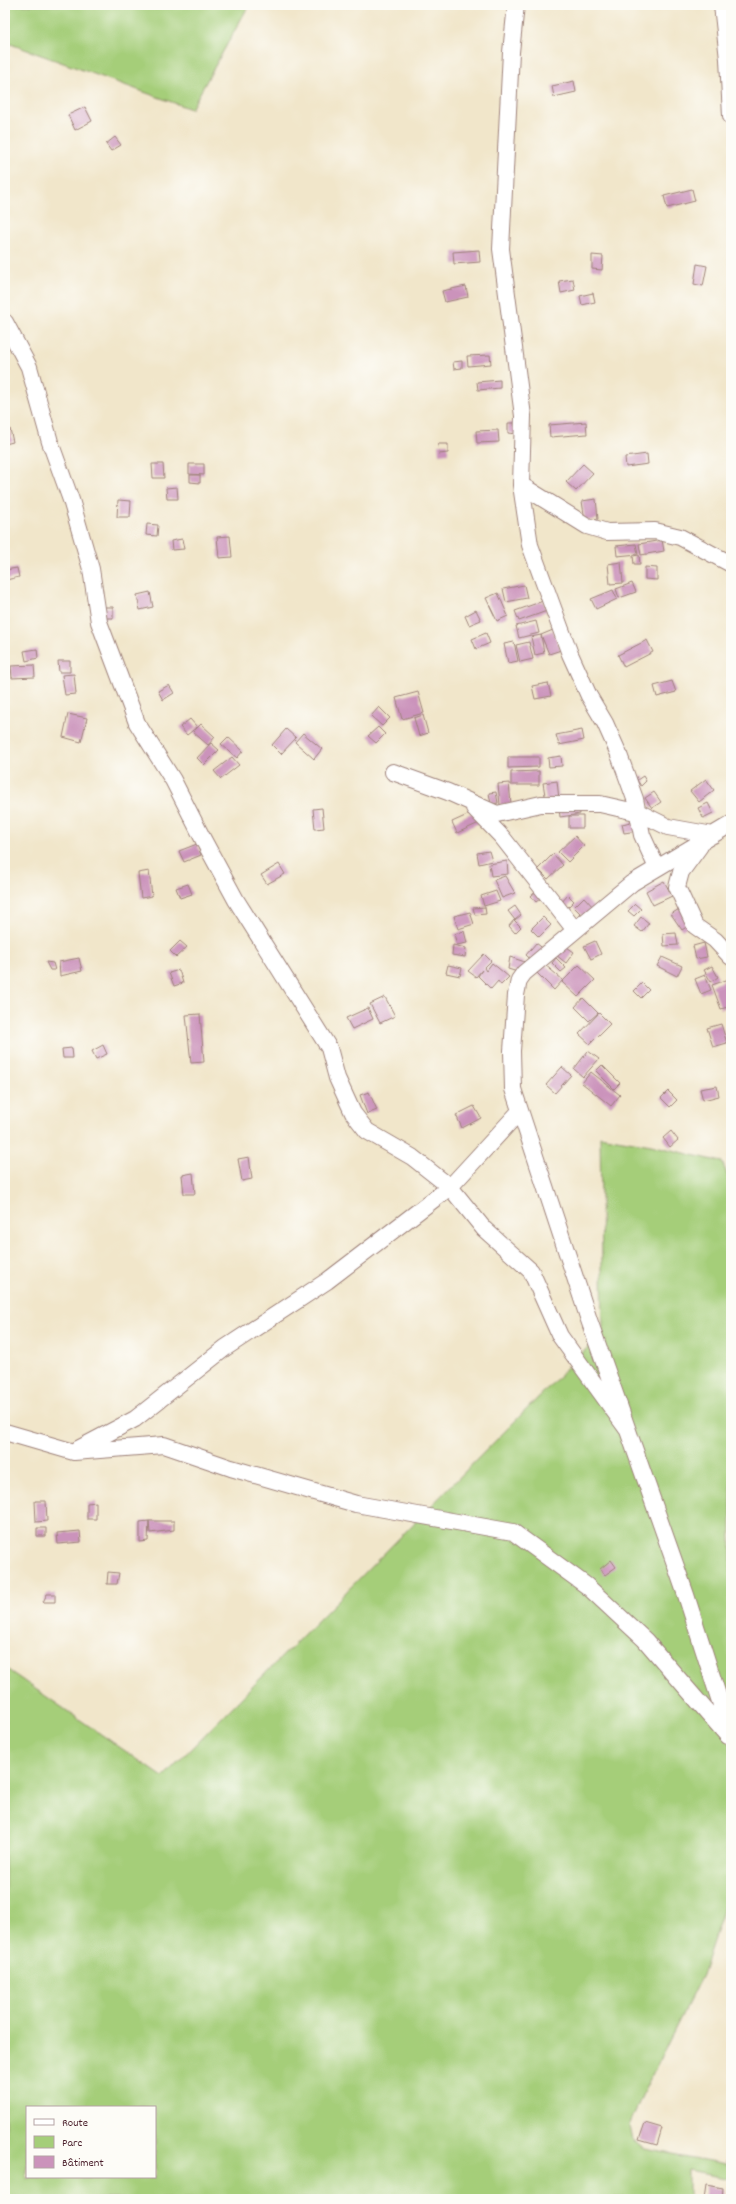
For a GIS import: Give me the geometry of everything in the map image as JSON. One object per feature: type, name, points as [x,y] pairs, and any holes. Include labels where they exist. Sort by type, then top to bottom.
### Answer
[{"type":"street","points":[[516,5],[511,52],[501,249],[523,416],[521,485],[530,545],[559,626],[589,696],[605,723],[618,752],[636,799],[642,835],[657,868]]},
{"type":"street","points":[[722,5],[728,59],[731,116]]},
{"type":"street","points":[[5,322],[29,367],[50,442],[71,500],[91,568],[99,622],[138,723],[174,780],[204,841],[236,900],[329,1048],[337,1078],[353,1113],[367,1131],[412,1157],[450,1187],[484,1229],[531,1271],[560,1336],[627,1429]]},
{"type":"street","points":[[521,485],[586,526],[607,532],[655,531],[680,537],[731,564]]},
{"type":"street","points":[[393,772],[448,792],[497,814],[541,804],[600,804],[637,812],[668,827],[713,835]]},
{"type":"street","points":[[448,792],[477,810],[502,837],[575,930]]},
{"type":"street","points":[[731,824],[632,883],[524,973],[519,980],[516,1002],[512,1075],[520,1112],[627,1429],[686,1595],[731,1736]]},
{"type":"street","points":[[713,835],[696,850],[681,872],[677,887],[695,926],[716,940],[731,957]]},
{"type":"street","points":[[74,1452],[135,1419],[225,1348],[327,1281],[450,1187],[520,1112]]},
{"type":"street","points":[[5,1432],[74,1452],[164,1445],[232,1468],[356,1504],[513,1532],[586,1586],[646,1640],[731,1740]]},
{"type":"green space","points":[[5,5],[249,5],[191,109],[5,42]]},
{"type":"green space","points":[[600,1136],[651,1145],[722,1162],[731,1184],[731,1886],[702,1975],[644,2091],[629,2126],[632,2141],[645,2149],[731,2165],[731,2179],[689,2171],[689,2199],[5,2199],[5,1668],[163,1777],[603,1332]]},
{"type":"building","points":[[574,81],[576,92],[554,97],[552,86]]},
{"type":"building","points":[[85,107],[92,121],[75,130],[68,115]]},
{"type":"building","points":[[115,137],[121,145],[111,151],[106,144]]},
{"type":"building","points":[[692,189],[695,201],[667,208],[664,196]]},
{"type":"building","points":[[479,250],[480,262],[454,264],[453,252]]},
{"type":"building","points":[[592,255],[603,256],[602,270],[592,269]]},
{"type":"building","points":[[697,264],[707,266],[703,286],[694,284]]},
{"type":"building","points":[[573,279],[575,290],[561,293],[559,281]]},
{"type":"building","points":[[466,286],[468,297],[445,302],[442,291]]},
{"type":"building","points":[[593,293],[595,302],[582,305],[580,296]]},
{"type":"building","points":[[490,355],[491,364],[468,366],[467,356]]},
{"type":"building","points":[[462,361],[462,368],[454,369],[453,362]]},
{"type":"building","points":[[500,380],[500,388],[478,390],[477,382]]},
{"type":"building","points":[[586,422],[587,434],[550,437],[549,425]]},
{"type":"building","points":[[508,423],[517,423],[517,434],[508,433]]},
{"type":"building","points":[[10,429],[13,442],[5,444],[5,430]]},
{"type":"building","points":[[498,430],[499,442],[477,443],[476,431]]},
{"type":"building","points":[[438,444],[448,444],[448,453],[439,454]]},
{"type":"building","points":[[647,454],[648,464],[626,467],[625,457]]},
{"type":"building","points":[[152,464],[163,464],[164,478],[153,478]]},
{"type":"building","points":[[189,464],[204,464],[204,475],[189,474]]},
{"type":"building","points":[[583,464],[593,473],[576,491],[566,482]]},
{"type":"building","points":[[190,475],[200,475],[200,483],[190,482]]},
{"type":"building","points":[[177,487],[178,499],[167,499],[166,488]]},
{"type":"building","points":[[596,499],[598,519],[585,521],[582,501]]},
{"type":"building","points":[[118,500],[131,501],[130,517],[117,517]]},
{"type":"building","points":[[147,524],[158,525],[157,536],[146,535]]},
{"type":"building","points":[[230,536],[232,557],[219,558],[217,537]]},
{"type":"building","points":[[182,539],[184,549],[172,550],[171,541]]},
{"type":"building","points":[[662,540],[664,551],[641,555],[639,544]]},
{"type":"building","points":[[636,544],[638,554],[617,556],[616,546]]},
{"type":"building","points":[[639,555],[640,564],[634,564],[633,556]]},
{"type":"building","points":[[621,562],[623,583],[610,584],[608,564]]},
{"type":"building","points":[[645,567],[657,568],[657,580],[645,579]]},
{"type":"building","points":[[17,568],[19,577],[6,580],[5,570]]},
{"type":"building","points":[[632,583],[636,592],[619,598],[616,589]]},
{"type":"building","points":[[524,585],[527,598],[506,602],[503,589]]},
{"type":"building","points":[[613,590],[617,599],[596,609],[591,599]]},
{"type":"building","points":[[150,592],[153,607],[140,610],[137,595]]},
{"type":"building","points":[[498,593],[508,616],[497,621],[486,598]]},
{"type":"building","points":[[543,601],[547,611],[519,621],[515,611]]},
{"type":"building","points":[[103,607],[113,607],[113,618],[103,618]]},
{"type":"building","points":[[476,610],[481,620],[469,625],[465,616]]},
{"type":"building","points":[[536,621],[539,633],[519,638],[516,626]]},
{"type":"building","points":[[553,630],[561,650],[549,654],[541,635]]},
{"type":"building","points":[[486,633],[490,643],[476,649],[472,639]]},
{"type":"building","points":[[541,635],[544,653],[535,655],[531,637]]},
{"type":"building","points":[[647,640],[653,652],[624,667],[618,655]]},
{"type":"building","points":[[514,642],[518,661],[508,663],[504,644]]},
{"type":"building","points":[[529,642],[533,659],[520,662],[516,645]]},
{"type":"building","points":[[37,649],[38,658],[26,661],[24,651]]},
{"type":"building","points":[[58,661],[70,661],[70,672],[59,672]]},
{"type":"building","points":[[34,665],[35,677],[12,678],[11,666]]},
{"type":"building","points":[[74,674],[76,694],[65,695],[62,675]]},
{"type":"building","points":[[672,681],[676,692],[657,697],[654,686]]},
{"type":"building","points":[[548,683],[551,696],[535,699],[532,686]]},
{"type":"building","points":[[169,685],[174,693],[163,700],[158,691]]},
{"type":"building","points":[[418,692],[424,713],[402,719],[396,698]]},
{"type":"building","points":[[379,707],[390,718],[382,726],[371,716]]},
{"type":"building","points":[[68,714],[87,718],[81,742],[63,737]]},
{"type":"building","points":[[423,715],[428,733],[419,736],[414,718]]},
{"type":"building","points":[[190,719],[197,727],[187,735],[180,727]]},
{"type":"building","points":[[201,724],[215,737],[208,745],[193,732]]},
{"type":"building","points":[[378,727],[385,734],[376,743],[368,736]]},
{"type":"building","points":[[286,729],[296,738],[281,754],[272,745]]},
{"type":"building","points":[[582,730],[584,740],[559,745],[556,735]]},
{"type":"building","points":[[303,733],[322,749],[314,759],[295,742]]},
{"type":"building","points":[[228,737],[243,751],[237,758],[221,744]]},
{"type":"building","points":[[211,743],[219,750],[204,765],[197,758]]},
{"type":"building","points":[[561,756],[562,766],[549,767],[548,758]]},
{"type":"building","points":[[232,757],[239,765],[221,779],[214,771]]},
{"type":"building","points":[[508,757],[539,757],[539,767],[508,768]]},
{"type":"building","points":[[539,771],[539,785],[511,785],[511,772]]},
{"type":"building","points":[[643,776],[646,781],[641,786],[637,780]]},
{"type":"building","points":[[706,779],[714,790],[699,802],[690,791]]},
{"type":"building","points":[[557,781],[559,799],[546,801],[543,783]]},
{"type":"building","points":[[509,783],[511,804],[500,805],[498,784]]},
{"type":"building","points":[[496,792],[498,803],[491,804],[489,793]]},
{"type":"building","points":[[654,792],[661,802],[652,808],[645,798]]},
{"type":"building","points":[[708,803],[713,813],[703,818],[698,808]]},
{"type":"building","points":[[579,805],[580,814],[560,817],[559,808]]},
{"type":"building","points":[[322,808],[324,828],[315,829],[313,809]]},
{"type":"building","points":[[474,812],[479,823],[457,833],[452,822]]},
{"type":"building","points":[[569,816],[583,816],[583,828],[569,828]]},
{"type":"building","points":[[635,821],[637,831],[624,833],[622,824]]},
{"type":"building","points":[[575,836],[584,846],[568,862],[558,852]]},
{"type":"building","points":[[197,844],[201,855],[184,862],[179,851]]},
{"type":"building","points":[[489,851],[492,861],[479,864],[477,853]]},
{"type":"building","points":[[553,854],[563,865],[548,879],[538,869]]},
{"type":"building","points":[[507,861],[508,874],[491,876],[489,864]]},
{"type":"building","points":[[279,864],[285,874],[267,884],[261,875]]},
{"type":"building","points":[[149,871],[152,896],[141,898],[138,873]]},
{"type":"building","points":[[505,876],[515,893],[502,898],[494,880]]},
{"type":"building","points":[[664,881],[672,896],[653,905],[646,891]]},
{"type":"building","points":[[188,884],[192,894],[180,898],[176,888]]},
{"type":"building","points":[[540,888],[545,895],[536,902],[531,896]]},
{"type":"building","points":[[496,891],[500,901],[484,906],[481,896]]},
{"type":"building","points":[[568,895],[574,901],[567,908],[561,903]]},
{"type":"building","points":[[584,897],[594,908],[584,917],[574,907]]},
{"type":"building","points":[[635,904],[641,909],[634,916],[628,911]]},
{"type":"building","points":[[515,906],[521,915],[515,920],[508,911]]},
{"type":"building","points":[[485,907],[486,914],[475,915],[473,908]]},
{"type":"building","points":[[681,908],[691,924],[682,930],[671,914]]},
{"type":"building","points":[[470,912],[474,924],[458,929],[454,916]]},
{"type":"building","points":[[543,917],[551,925],[539,937],[531,929]]},
{"type":"building","points":[[641,917],[649,923],[642,932],[634,926]]},
{"type":"building","points":[[514,920],[521,927],[515,933],[509,926]]},
{"type":"building","points":[[464,931],[467,943],[457,945],[454,934]]},
{"type":"building","points":[[676,933],[678,945],[664,946],[663,934]]},
{"type":"building","points":[[180,941],[187,947],[176,957],[170,951]]},
{"type":"building","points":[[595,941],[601,954],[591,959],[584,946]]},
{"type":"building","points":[[536,943],[545,950],[534,962],[526,955]]},
{"type":"building","points":[[704,943],[707,957],[696,959],[693,946]]},
{"type":"building","points":[[453,945],[466,948],[465,957],[452,955]]},
{"type":"building","points":[[564,945],[574,952],[566,963],[556,955]]},
{"type":"building","points":[[484,954],[491,961],[484,968],[486,971],[492,963],[509,977],[501,985],[498,981],[491,989],[478,976],[482,970],[476,977],[468,971]]},
{"type":"building","points":[[510,957],[525,962],[521,973],[508,969]]},
{"type":"building","points":[[662,957],[682,966],[677,976],[657,966]]},
{"type":"building","points":[[79,958],[82,971],[60,976],[59,962]]},
{"type":"building","points":[[556,958],[566,968],[561,972],[552,963]]},
{"type":"building","points":[[46,962],[53,963],[55,970],[50,970]]},
{"type":"building","points":[[544,964],[563,980],[554,990],[537,973]]},
{"type":"building","points":[[448,965],[462,968],[460,976],[446,973]]},
{"type":"building","points":[[579,965],[595,980],[578,997],[562,982]]},
{"type":"building","points":[[712,966],[718,977],[711,982],[704,970]]},
{"type":"building","points":[[179,970],[183,983],[174,986],[169,973]]},
{"type":"building","points":[[705,975],[711,990],[701,994],[695,979]]},
{"type":"building","points":[[729,979],[731,1006],[721,1009],[712,985]]},
{"type":"building","points":[[642,983],[649,990],[641,998],[634,991]]},
{"type":"building","points":[[385,997],[395,1016],[380,1023],[370,1004]]},
{"type":"building","points":[[583,998],[598,1013],[589,1021],[575,1007]]},
{"type":"building","points":[[368,1008],[373,1019],[352,1029],[346,1018]]},
{"type":"building","points":[[599,1013],[610,1024],[590,1044],[579,1034]]},
{"type":"building","points":[[200,1014],[204,1062],[191,1063],[186,1015]]},
{"type":"building","points":[[721,1024],[727,1043],[713,1047],[707,1028]]},
{"type":"building","points":[[103,1045],[107,1054],[96,1059],[92,1051]]},
{"type":"building","points":[[72,1048],[73,1058],[63,1058],[62,1049]]},
{"type":"building","points":[[588,1051],[599,1059],[583,1077],[574,1069]]},
{"type":"building","points":[[602,1065],[620,1083],[614,1089],[596,1071]]},
{"type":"building","points":[[562,1067],[571,1075],[555,1093],[546,1085]]},
{"type":"building","points":[[591,1072],[620,1095],[611,1106],[582,1083]]},
{"type":"building","points":[[717,1086],[719,1096],[703,1100],[700,1089]]},
{"type":"building","points":[[668,1091],[677,1100],[670,1107],[661,1098]]},
{"type":"building","points":[[369,1092],[377,1110],[367,1114],[360,1095]]},
{"type":"building","points":[[474,1106],[481,1118],[462,1128],[456,1115]]},
{"type":"building","points":[[671,1131],[678,1140],[670,1147],[663,1138]]},
{"type":"building","points":[[249,1157],[252,1179],[242,1181],[238,1159]]},
{"type":"building","points":[[193,1173],[195,1194],[184,1194],[182,1175]]},
{"type":"building","points":[[35,1501],[46,1501],[47,1521],[36,1522]]},
{"type":"building","points":[[96,1502],[96,1519],[87,1519],[87,1503]]},
{"type":"building","points":[[149,1521],[174,1521],[174,1530],[150,1533]]},
{"type":"building","points":[[149,1521],[148,1541],[140,1542],[140,1522]]},
{"type":"building","points":[[37,1528],[46,1528],[46,1536],[37,1536]]},
{"type":"building","points":[[80,1531],[81,1542],[58,1544],[57,1533]]},
{"type":"building","points":[[611,1560],[616,1567],[605,1575],[600,1569]]},
{"type":"building","points":[[108,1572],[119,1573],[117,1584],[107,1584]]},
{"type":"building","points":[[47,1594],[55,1594],[55,1602],[43,1602]]},
{"type":"building","points":[[645,2123],[662,2128],[657,2145],[639,2140]]},
{"type":"building","points":[[731,2142],[731,2162],[727,2161]]},
{"type":"building","points":[[706,2185],[723,2188],[722,2199],[704,2199]]}]
